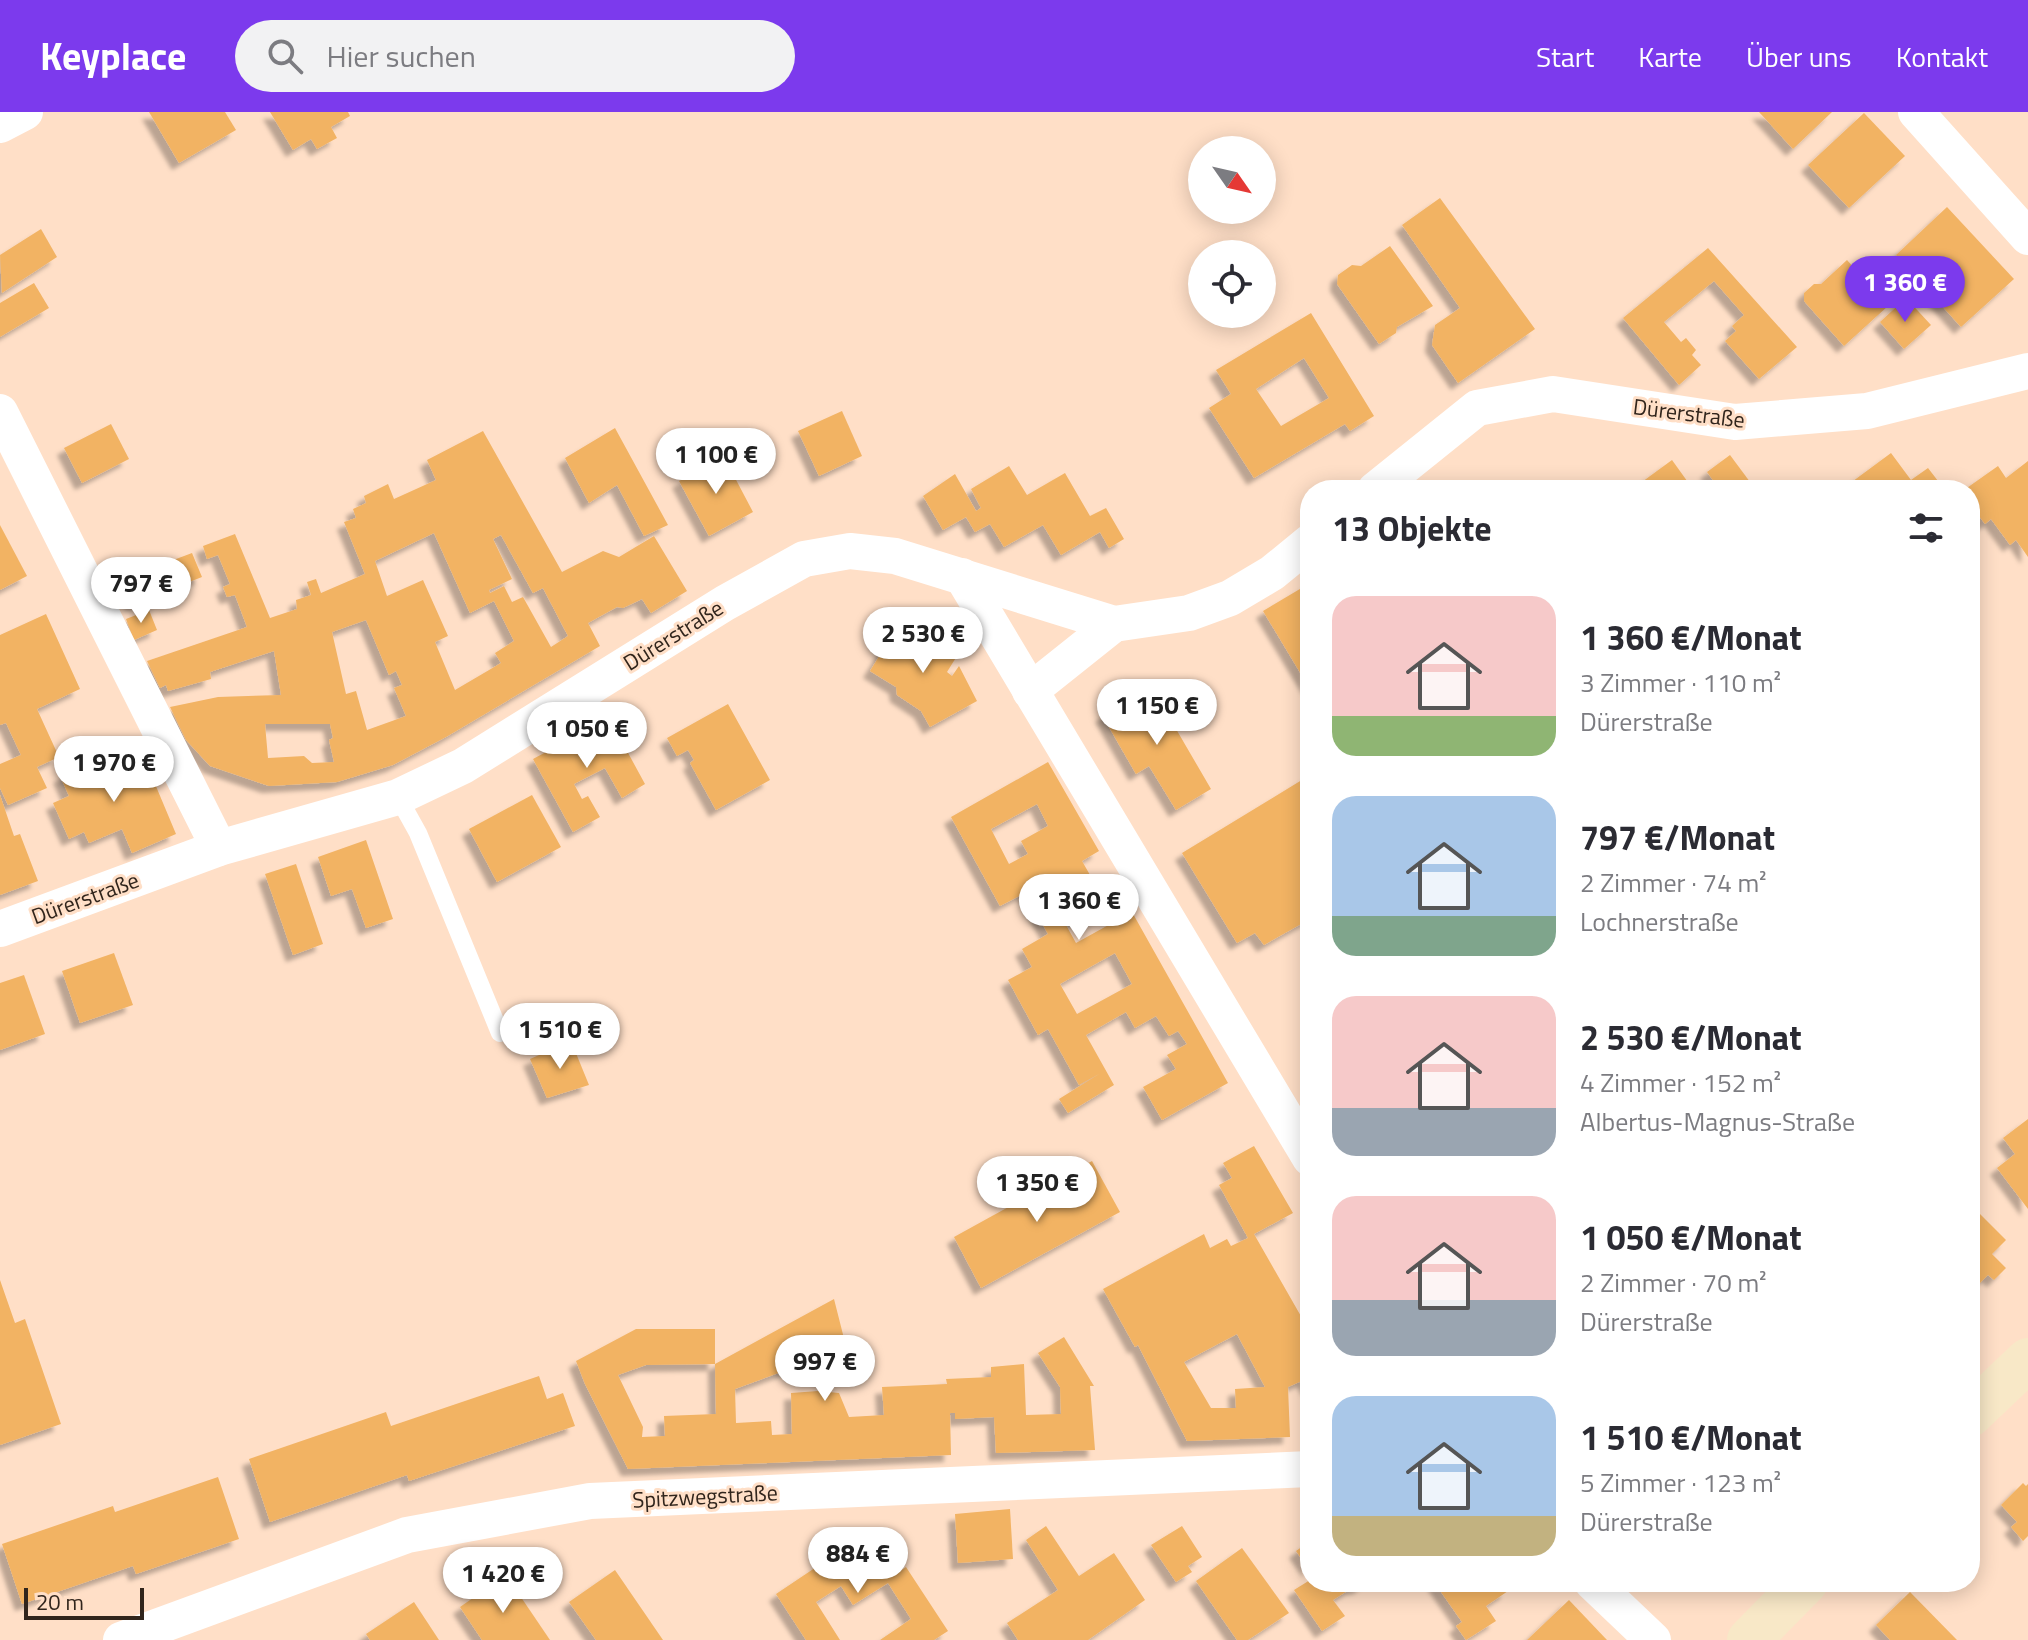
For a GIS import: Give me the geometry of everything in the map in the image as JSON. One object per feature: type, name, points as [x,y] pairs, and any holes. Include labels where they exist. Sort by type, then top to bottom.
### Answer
[{"type":"main road","points":[[1980,1406],[2028,1360]]},
{"type":"main road","points":[[1749,1640],[1796,1592]]},
{"type":"street","points":[[0,125],[25,112]]},
{"type":"street","points":[[1916,112],[2028,237]]},
{"type":"street","name":"Dürerstraße","points":[[1395,480],[1477,408],[1553,394],[1735,422],[1867,411],[2028,371]]},
{"type":"street","points":[[0,412],[219,848]]},
{"type":"street","name":"Dürerstraße","points":[[0,929],[219,848],[398,797],[463,766],[725,603],[804,559],[850,551],[895,556],[1114,624],[1189,613],[1230,598],[1272,573],[1300,550]]},
{"type":"street","points":[[962,576],[1300,1131]]},
{"type":"street","points":[[1030,691],[1114,624]]},
{"type":"street","name":"Spitzwegstraße","points":[[121,1640],[407,1535],[590,1501],[1300,1469]]},
{"type":"street","points":[[1603,1592],[1653,1640]]},
{"type":"lane","points":[[398,797],[418,833],[500,1033]]},
{"type":"building","points":[[149,112],[225,112],[236,130],[179,163]]},
{"type":"building","points":[[270,112],[348,112],[350,116],[331,127],[337,138],[317,149],[311,139],[293,150]]},
{"type":"building","points":[[1759,112],[1832,112],[1793,149]]},
{"type":"building","points":[[1864,113],[1905,156],[1849,208],[1808,165]]},
{"type":"building","points":[[1440,198],[1535,329],[1458,383],[1432,345],[1435,325],[1460,308],[1402,225]]},
{"type":"building","points":[[1947,207],[2014,279],[1961,327],[1896,255]]},
{"type":"building","points":[[41,229],[57,257],[2,293],[0,255]]},
{"type":"building","points":[[1390,246],[1433,306],[1397,327],[1396,333],[1379,344],[1337,284],[1338,275],[1352,265],[1361,266]]},
{"type":"building","points":[[1708,248],[1797,347],[1759,379],[1725,341],[1736,331],[1732,326],[1744,315],[1714,281],[1664,322],[1681,342],[1686,338],[1696,350],[1692,355],[1701,365],[1679,385],[1623,318]]},
{"type":"building","points":[[1847,260],[1888,306],[1844,346],[1804,301],[1804,293],[1814,284],[1821,284]]},
{"type":"building","points":[[34,283],[49,308],[0,337],[0,303]]},
{"type":"building","points":[[1906,298],[1931,325],[1904,349],[1880,322]]},
{"type":"building","points":[[1311,313],[1374,416],[1350,431],[1345,424],[1254,478],[1209,408],[1231,394],[1216,370]],"holes":[[[1304,358],[1329,398],[1281,426],[1256,389]]]},
{"type":"building","points":[[842,411],[862,456],[819,476],[798,431]]},
{"type":"building","points":[[111,424],[129,459],[82,483],[64,448]]},
{"type":"building","points":[[615,428],[668,525],[644,536],[617,485],[589,503],[565,458]]},
{"type":"building","points":[[483,431],[562,572],[603,551],[619,557],[654,536],[687,591],[651,613],[642,599],[623,608],[617,607],[588,623],[600,646],[393,765],[337,782],[269,786],[210,766],[186,740],[170,707],[218,697],[281,695],[274,651],[210,672],[211,679],[168,691],[166,685],[160,688],[147,661],[247,627],[235,595],[227,597],[223,587],[230,584],[218,555],[207,559],[203,546],[235,534],[270,618],[297,609],[296,600],[311,595],[307,582],[316,579],[321,593],[365,574],[344,522],[356,518],[353,509],[366,503],[364,496],[388,484],[394,499],[436,480],[427,460]],"holes":[[[434,533],[470,613],[494,601],[514,641],[495,653],[501,663],[455,690],[435,642],[448,636],[423,580],[387,596],[375,561]],[[501,535],[533,593],[543,588],[568,636],[551,647],[523,597],[512,602],[504,586],[490,593],[489,590],[512,579],[493,539]],[[366,620],[389,675],[396,671],[402,685],[394,688],[406,716],[367,730],[356,691],[346,694],[332,632]],[[265,724],[330,724],[333,738],[329,740],[334,762],[312,763],[304,756],[268,758]]]},
{"type":"building","points":[[1891,453],[1911,480],[1855,480]]},
{"type":"building","points":[[1730,455],[1749,480],[1713,480],[1707,472]]},
{"type":"building","points":[[724,457],[753,512],[709,536],[679,481]]},
{"type":"building","points":[[1672,460],[1686,480],[1645,480]]},
{"type":"building","points":[[2028,461],[2028,557],[2016,540],[2010,545],[1991,519],[1985,524],[1980,517],[1978,480],[1998,466],[2006,478]]},
{"type":"building","points":[[1009,466],[1027,495],[1065,473],[1090,516],[1106,508],[1124,539],[1109,548],[1100,532],[1061,555],[1043,525],[1004,547],[990,524],[975,532],[966,517],[943,530],[923,496],[955,474],[976,511],[981,508],[971,489]]},
{"type":"building","points":[[1928,468],[1937,480],[1911,480]]},
{"type":"building","points":[[0,525],[27,576],[0,590]]},
{"type":"building","points":[[192,553],[202,577],[133,604],[123,579]]},
{"type":"building","points":[[1300,589],[1300,672],[1263,611]]},
{"type":"building","points":[[149,610],[157,630],[134,640],[126,619]]},
{"type":"building","points":[[46,614],[80,689],[37,709],[59,757],[37,767],[47,788],[8,805],[0,788],[0,764],[21,755],[6,723],[0,725],[0,635]]},
{"type":"building","points":[[902,619],[915,628],[917,637],[929,644],[938,643],[957,656],[947,672],[952,676],[959,666],[977,701],[930,727],[921,711],[897,695],[896,687],[870,671]]},
{"type":"building","points":[[1151,686],[1211,789],[1176,810],[1149,766],[1136,774],[1102,715]]},
{"type":"building","points":[[728,704],[770,780],[716,810],[690,763],[694,760],[688,750],[677,756],[667,738]]},
{"type":"building","points":[[609,718],[645,784],[622,798],[605,768],[574,784],[582,799],[588,796],[600,817],[573,832],[533,759]]},
{"type":"building","points":[[110,755],[117,772],[145,760],[176,834],[132,853],[122,829],[89,843],[84,832],[69,839],[53,803],[69,796],[60,776]]},
{"type":"building","points":[[1048,762],[1099,851],[1082,861],[1106,903],[1066,925],[1076,943],[1132,912],[1228,1083],[1162,1120],[1143,1087],[1176,1069],[1167,1055],[1187,1044],[1178,1031],[1169,1036],[1156,1016],[1135,1028],[1126,1012],[1086,1035],[1114,1085],[1068,1113],[1059,1099],[1099,1074],[1079,1085],[1048,1029],[1038,1035],[1008,980],[1032,967],[1022,949],[1048,934],[1025,893],[1000,906],[951,817]],"holes":[[[1037,804],[1048,826],[1021,841],[1028,854],[1009,864],[991,829]],[[1115,953],[1132,984],[1077,1014],[1060,984]]]},
{"type":"building","points":[[1300,781],[1300,925],[1264,945],[1255,933],[1237,943],[1182,853]]},
{"type":"building","points":[[0,795],[14,836],[20,834],[38,881],[0,895]]},
{"type":"building","points":[[532,795],[561,847],[497,882],[469,829]]},
{"type":"building","points":[[366,840],[393,919],[366,928],[352,889],[331,896],[318,857]]},
{"type":"building","points":[[296,864],[323,944],[293,955],[265,874]]},
{"type":"building","points":[[114,953],[133,1005],[80,1023],[62,971]]},
{"type":"building","points":[[24,975],[45,1034],[0,1050],[0,983]]},
{"type":"building","points":[[571,1041],[589,1085],[547,1098],[530,1059]]},
{"type":"building","points":[[2028,1119],[2028,1209],[1997,1168],[2015,1154],[2003,1138]]},
{"type":"building","points":[[1254,1146],[1293,1213],[1254,1234],[1300,1314],[1300,1382],[1288,1387],[1290,1437],[1187,1441],[1138,1345],[1135,1347],[1103,1289],[1204,1234],[1210,1248],[1227,1239],[1231,1246],[1248,1238],[1219,1185],[1232,1178],[1223,1163]],"holes":[[[1237,1334],[1265,1387],[1235,1389],[1236,1408],[1211,1408],[1184,1362]]]},
{"type":"building","points":[[1092,1161],[1120,1212],[981,1288],[954,1237]]},
{"type":"building","points":[[1980,1214],[2006,1240],[1992,1254],[2006,1268],[1994,1280],[1988,1275],[1980,1283]]},
{"type":"building","points":[[0,1280],[15,1323],[25,1319],[61,1424],[0,1445]]},
{"type":"building","points":[[834,1299],[851,1366],[832,1377],[824,1350],[784,1371],[735,1389],[736,1423],[771,1421],[772,1435],[792,1434],[791,1393],[839,1393],[849,1417],[884,1415],[882,1387],[947,1384],[946,1379],[991,1377],[991,1367],[1024,1364],[1026,1415],[1061,1414],[1060,1387],[1038,1353],[1064,1337],[1094,1386],[1090,1386],[1095,1450],[996,1453],[994,1417],[955,1419],[955,1413],[950,1413],[951,1455],[628,1469],[576,1361],[636,1329],[715,1329],[715,1364]],"holes":[[[715,1364],[716,1414],[664,1416],[665,1436],[642,1437],[643,1427],[618,1375],[646,1365]]]},
{"type":"building","points":[[539,1376],[547,1399],[563,1393],[575,1426],[409,1481],[407,1475],[270,1522],[249,1459],[386,1412],[391,1426]]},
{"type":"building","points":[[218,1477],[239,1539],[136,1574],[133,1566],[22,1604],[2,1544],[113,1506],[115,1512]]},
{"type":"building","points":[[2023,1483],[2028,1484],[2028,1536],[2023,1541],[2011,1527],[2017,1522],[2001,1505]]},
{"type":"building","points":[[1010,1509],[1013,1559],[958,1563],[955,1514]]},
{"type":"building","points":[[1046,1526],[1079,1576],[1114,1553],[1145,1600],[1088,1640],[1018,1640],[1007,1623],[1058,1590],[1026,1540]]},
{"type":"building","points":[[1182,1526],[1202,1557],[1188,1566],[1192,1572],[1176,1582],[1151,1545]]},
{"type":"building","points":[[864,1535],[892,1577],[906,1567],[948,1631],[934,1640],[880,1640],[911,1619],[888,1583],[853,1605],[841,1586],[816,1602],[840,1640],[806,1640],[776,1594]]},
{"type":"building","points":[[1242,1548],[1289,1613],[1248,1640],[1237,1640],[1196,1581]]},
{"type":"building","points":[[615,1570],[663,1640],[596,1640],[569,1602]]},
{"type":"building","points":[[506,1575],[550,1640],[482,1640],[460,1607]]},
{"type":"building","points":[[1300,1586],[1300,1592],[1346,1592],[1333,1600],[1345,1616],[1322,1631],[1294,1590]]},
{"type":"building","points":[[1441,1592],[1507,1592],[1486,1606],[1496,1621],[1466,1640],[1456,1626],[1462,1622]]},
{"type":"building","points":[[1910,1592],[1957,1640],[1890,1640],[1876,1625]]},
{"type":"building","points":[[1569,1600],[1607,1640],[1527,1640]]},
{"type":"building","points":[[414,1602],[439,1640],[370,1640],[366,1634]]}]
